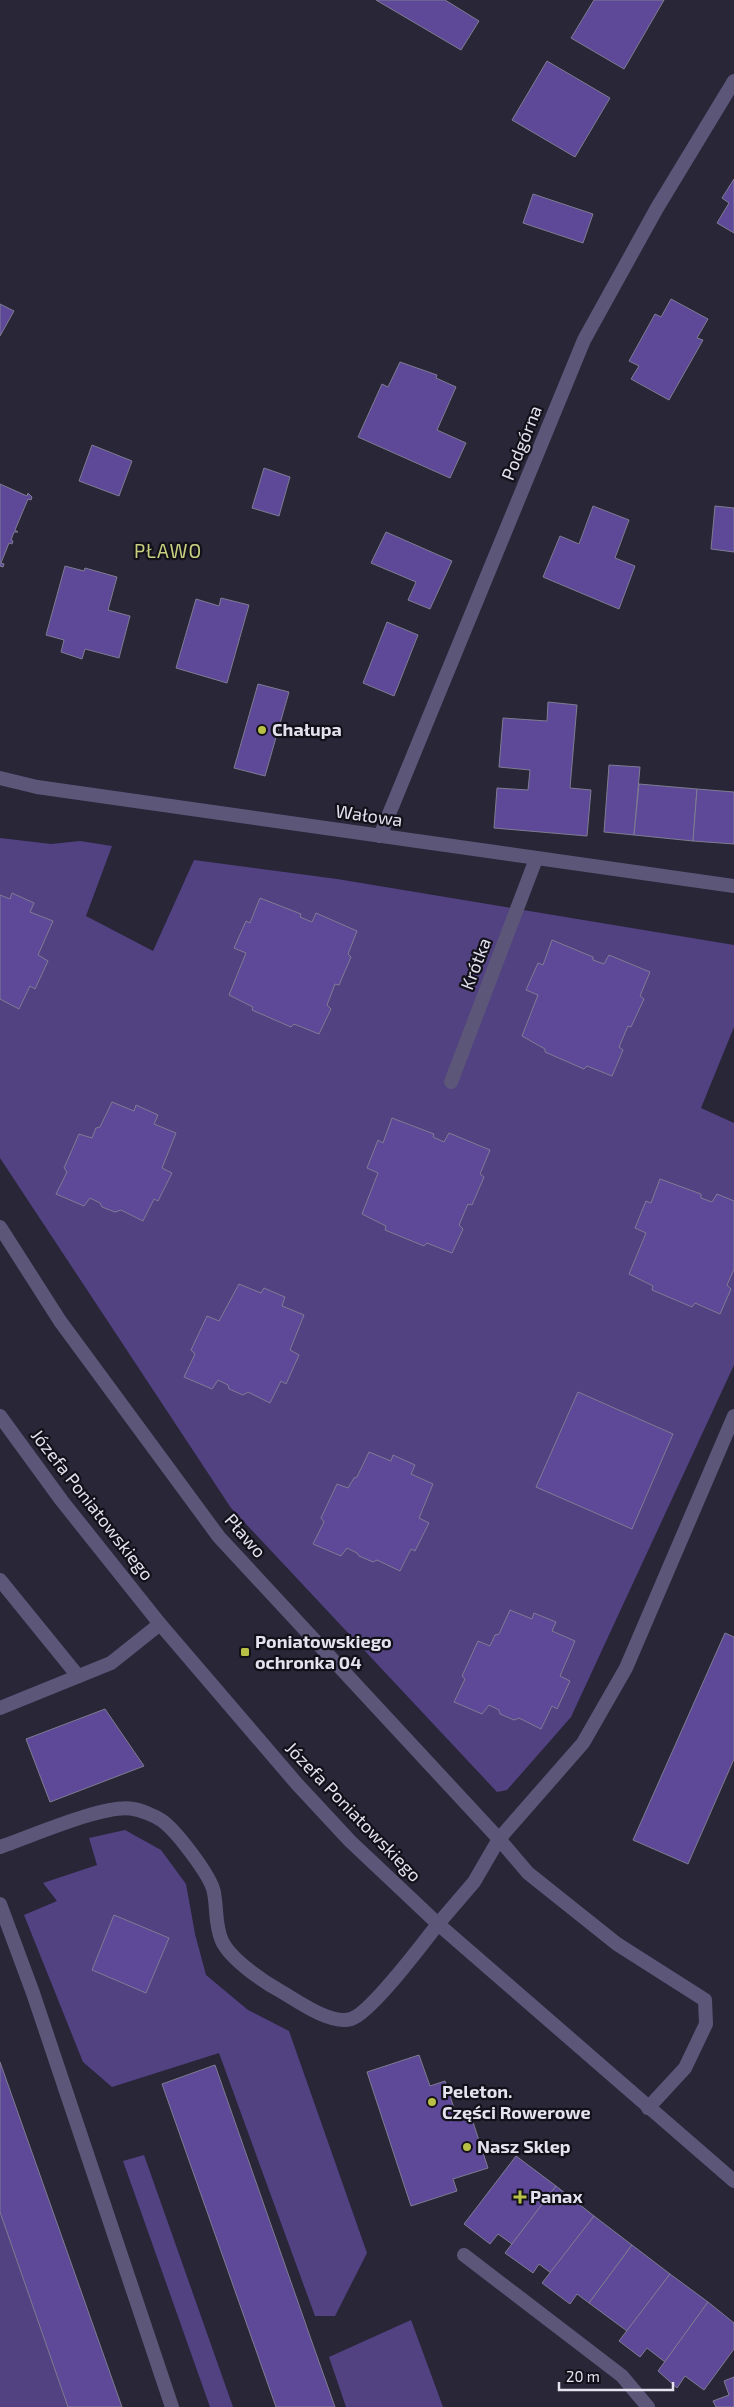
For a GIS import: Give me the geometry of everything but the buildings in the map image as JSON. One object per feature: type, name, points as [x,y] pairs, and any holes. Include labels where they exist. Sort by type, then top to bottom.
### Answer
[{"type":"street","name":"Podgórna","points":[[380,836],[584,340],[657,208],[734,81]]},
{"type":"street","name":"Wałowa","points":[[0,778],[37,787],[734,886]]},
{"type":"street","name":"Krótka","points":[[450,1082],[536,859]]},
{"type":"street","name":"Pławo","points":[[0,1227],[60,1321],[219,1537],[499,1839],[528,1873],[610,1938],[705,2000],[706,2024],[685,2068],[648,2108]]},
{"type":"street","name":"Józefa Poniatowskiego","points":[[0,1416],[62,1501],[160,1624],[297,1784],[350,1841],[438,1924],[734,2181]]},
{"type":"street","points":[[0,1847],[99,1811],[133,1808],[162,1820],[205,1869],[214,1891],[216,1917],[222,1941],[237,1960],[278,1990],[327,2018],[351,2019],[367,2007],[406,1966],[438,1924],[474,1882],[499,1839],[583,1743],[626,1668],[734,1416]]},
{"type":"street","points":[[0,1580],[78,1676]]},
{"type":"street","points":[[0,1708],[111,1663],[160,1624]]},
{"type":"street","points":[[0,1904],[33,1993],[172,2407]]},
{"type":"street","points":[[464,2255],[622,2376],[648,2407]]},
{"type":"shaded area","points":[[0,838],[51,844],[80,841],[112,846],[86,916],[153,951],[194,860],[337,879],[734,945],[734,1027],[701,1108],[734,1123],[734,1365],[571,1717],[507,1790],[497,1792],[231,1508],[0,1158]]},
{"type":"shaded area","points":[[125,1830],[161,1850],[186,1884],[195,1934],[206,1975],[248,2010],[289,2031],[367,2253],[335,2316],[315,2316],[219,2053],[112,2087],[83,2062],[24,1915],[57,1901],[43,1883],[97,1865],[89,1838]]},
{"type":"shaded area","points":[[144,2155],[233,2407],[210,2407],[123,2161]]},
{"type":"shaded area","points":[[0,2212],[68,2407],[0,2407]]},
{"type":"shaded area","points":[[411,2320],[443,2407],[346,2407],[329,2357]]},
{"type":"place","name":"Chałupa","points":[[262,730]]},
{"type":"place","name":"Poniatowskiego ochronka 04","points":[[245,1652]]},
{"type":"place","name":"Peleton. Części Rowerowe","points":[[432,2102]]},
{"type":"place","name":"Nasz Sklep","points":[[467,2147]]},
{"type":"place","name":"Panax","points":[[520,2197]]},
{"type":"district","name":"PŁAWO","points":[[168,551]]}]
